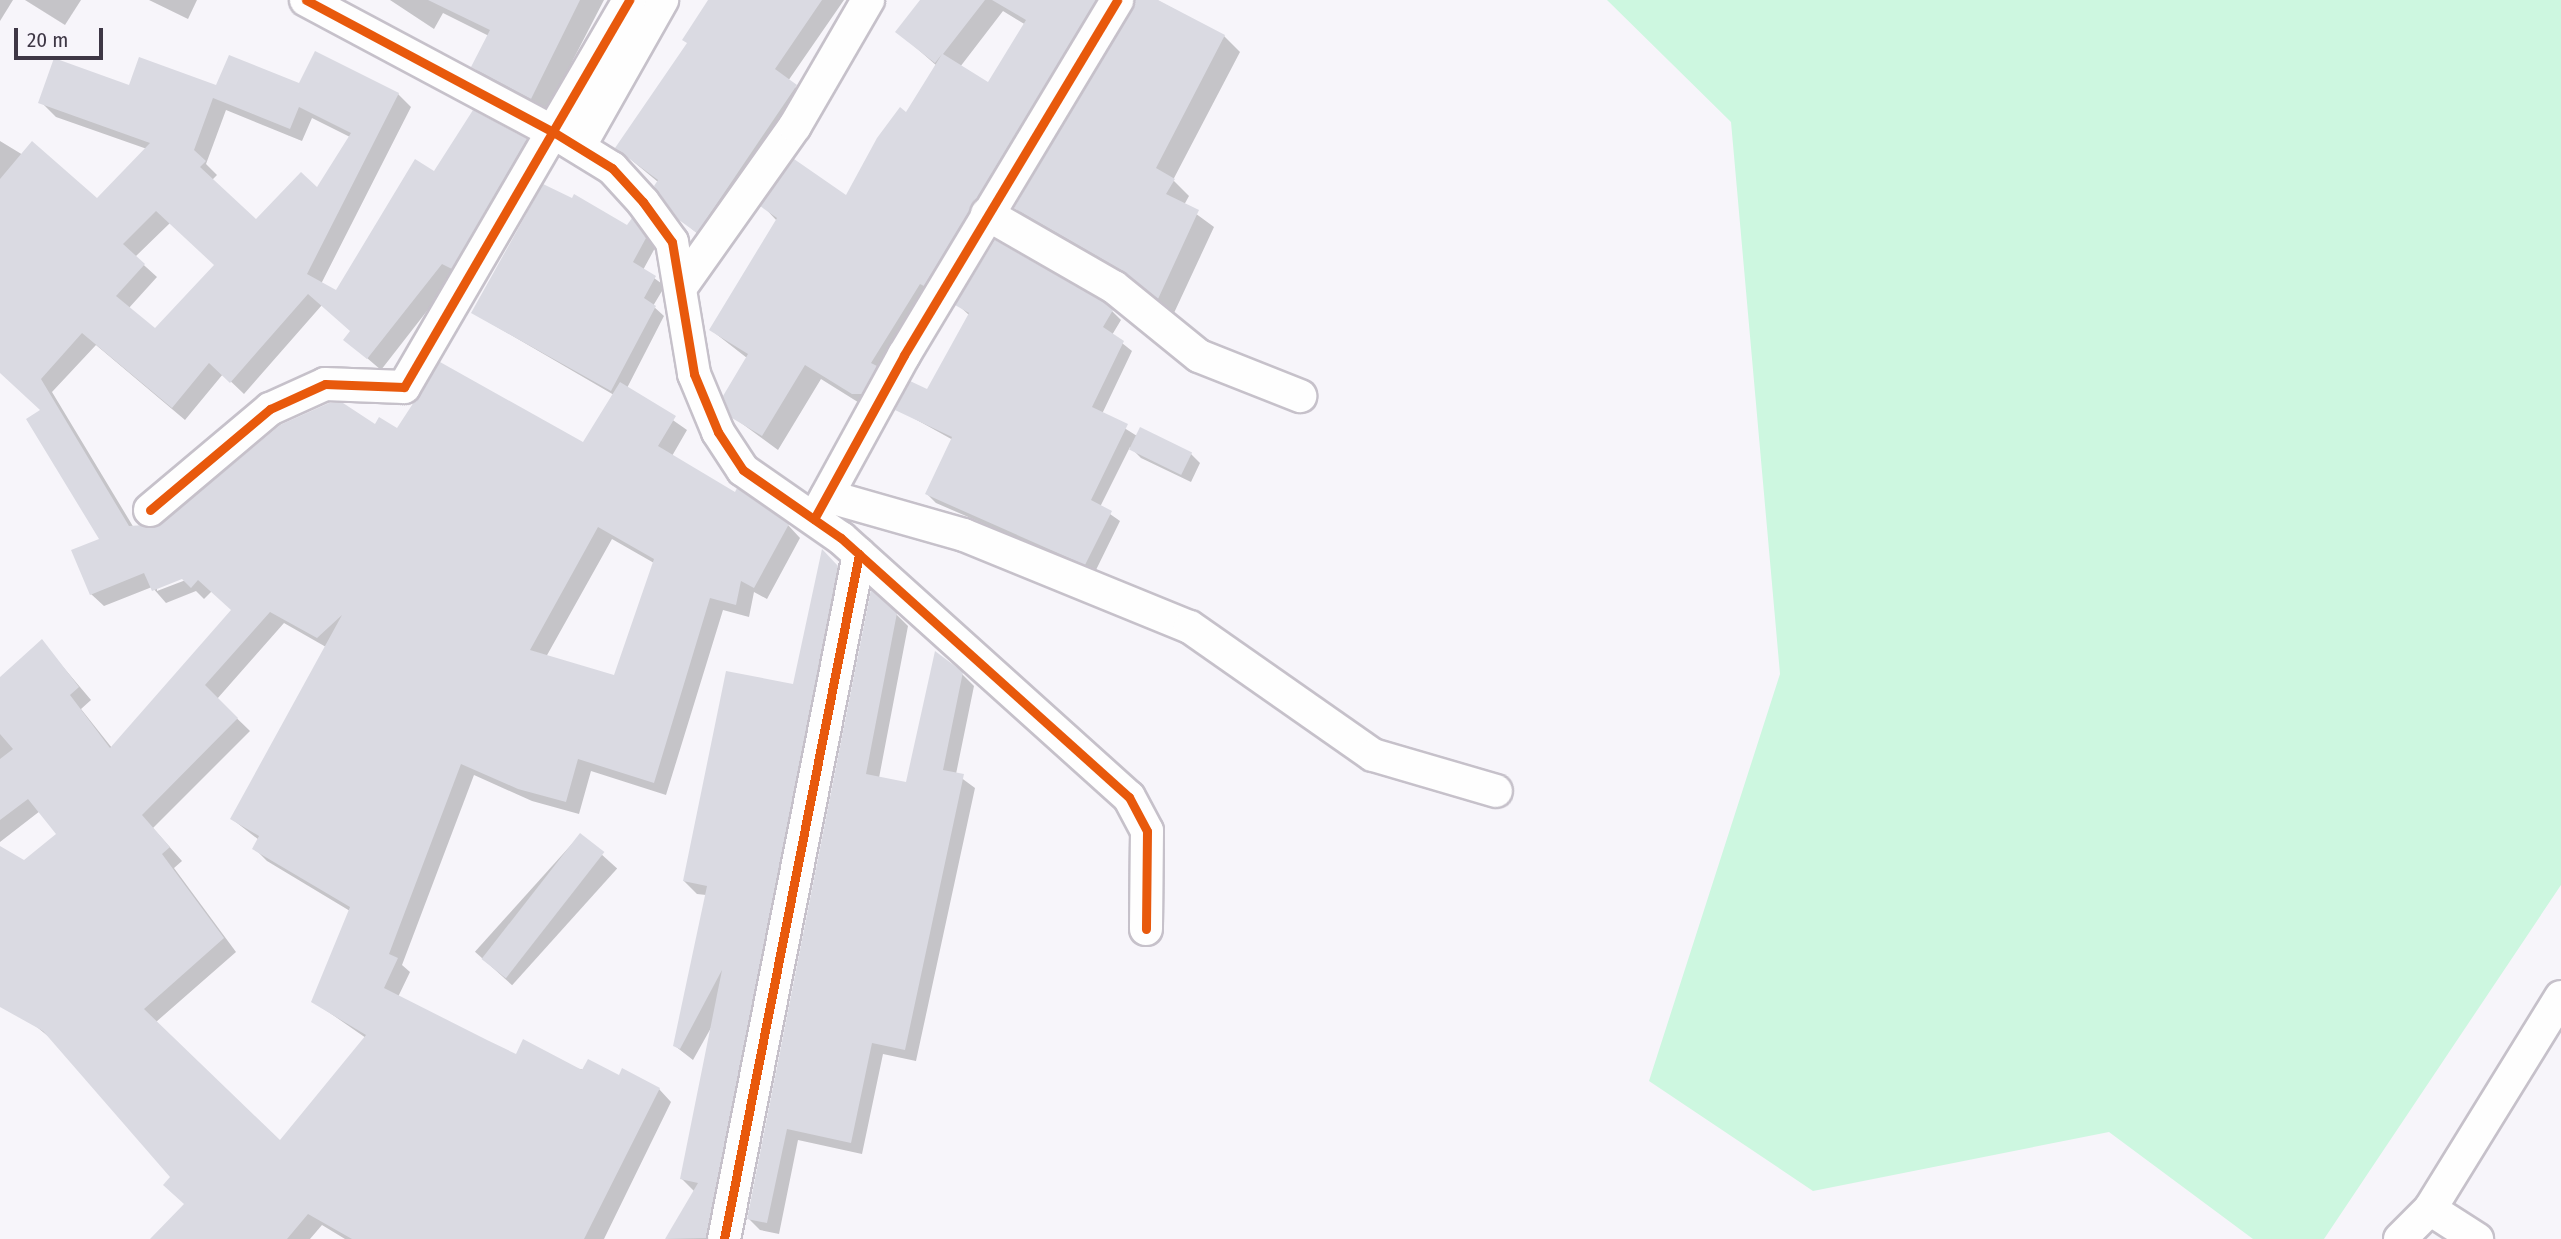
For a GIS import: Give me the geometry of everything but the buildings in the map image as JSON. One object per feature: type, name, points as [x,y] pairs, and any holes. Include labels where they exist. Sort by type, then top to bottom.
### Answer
[{"type":"street","points":[[306,0],[567,140],[612,168],[643,202],[672,242],[683,284],[694,374],[718,432],[743,470],[821,508],[964,535],[1190,627],[1373,755],[1496,792]]},
{"type":"street","points":[[567,140],[629,0]]},
{"type":"street","points":[[150,510],[270,409],[326,384],[404,387],[662,0]]},
{"type":"street","points":[[683,284],[795,126],[868,0]]},
{"type":"street","points":[[821,508],[988,214],[1117,0]]},
{"type":"street","points":[[988,214],[1114,287],[1199,356],[1300,396]]},
{"type":"street","points":[[821,508],[859,554],[1129,797],[1147,831],[1146,929]]},
{"type":"street","points":[[724,1239],[859,554]]},
{"type":"street","points":[[2400,1239],[2430,1209],[2561,997]]},
{"type":"street","points":[[2430,1209],[2477,1239]]},
{"type":"green space","points":[[1607,0],[2561,0],[2561,885],[2324,1239],[2253,1239],[2109,1132],[1813,1191],[1649,1081],[1780,674],[1731,122]]},
{"type":"cycle path","points":[[306,0],[555,133],[612,168],[643,202],[672,242],[694,374],[718,432],[743,470],[841,538],[1129,797],[1147,831],[1146,929]]},
{"type":"cycle path","points":[[150,510],[270,409],[325,384],[404,387],[629,0]]},
{"type":"cycle path","points":[[814,519],[904,355],[1117,0]]},
{"type":"cycle path","points":[[724,1239],[859,554]]}]
